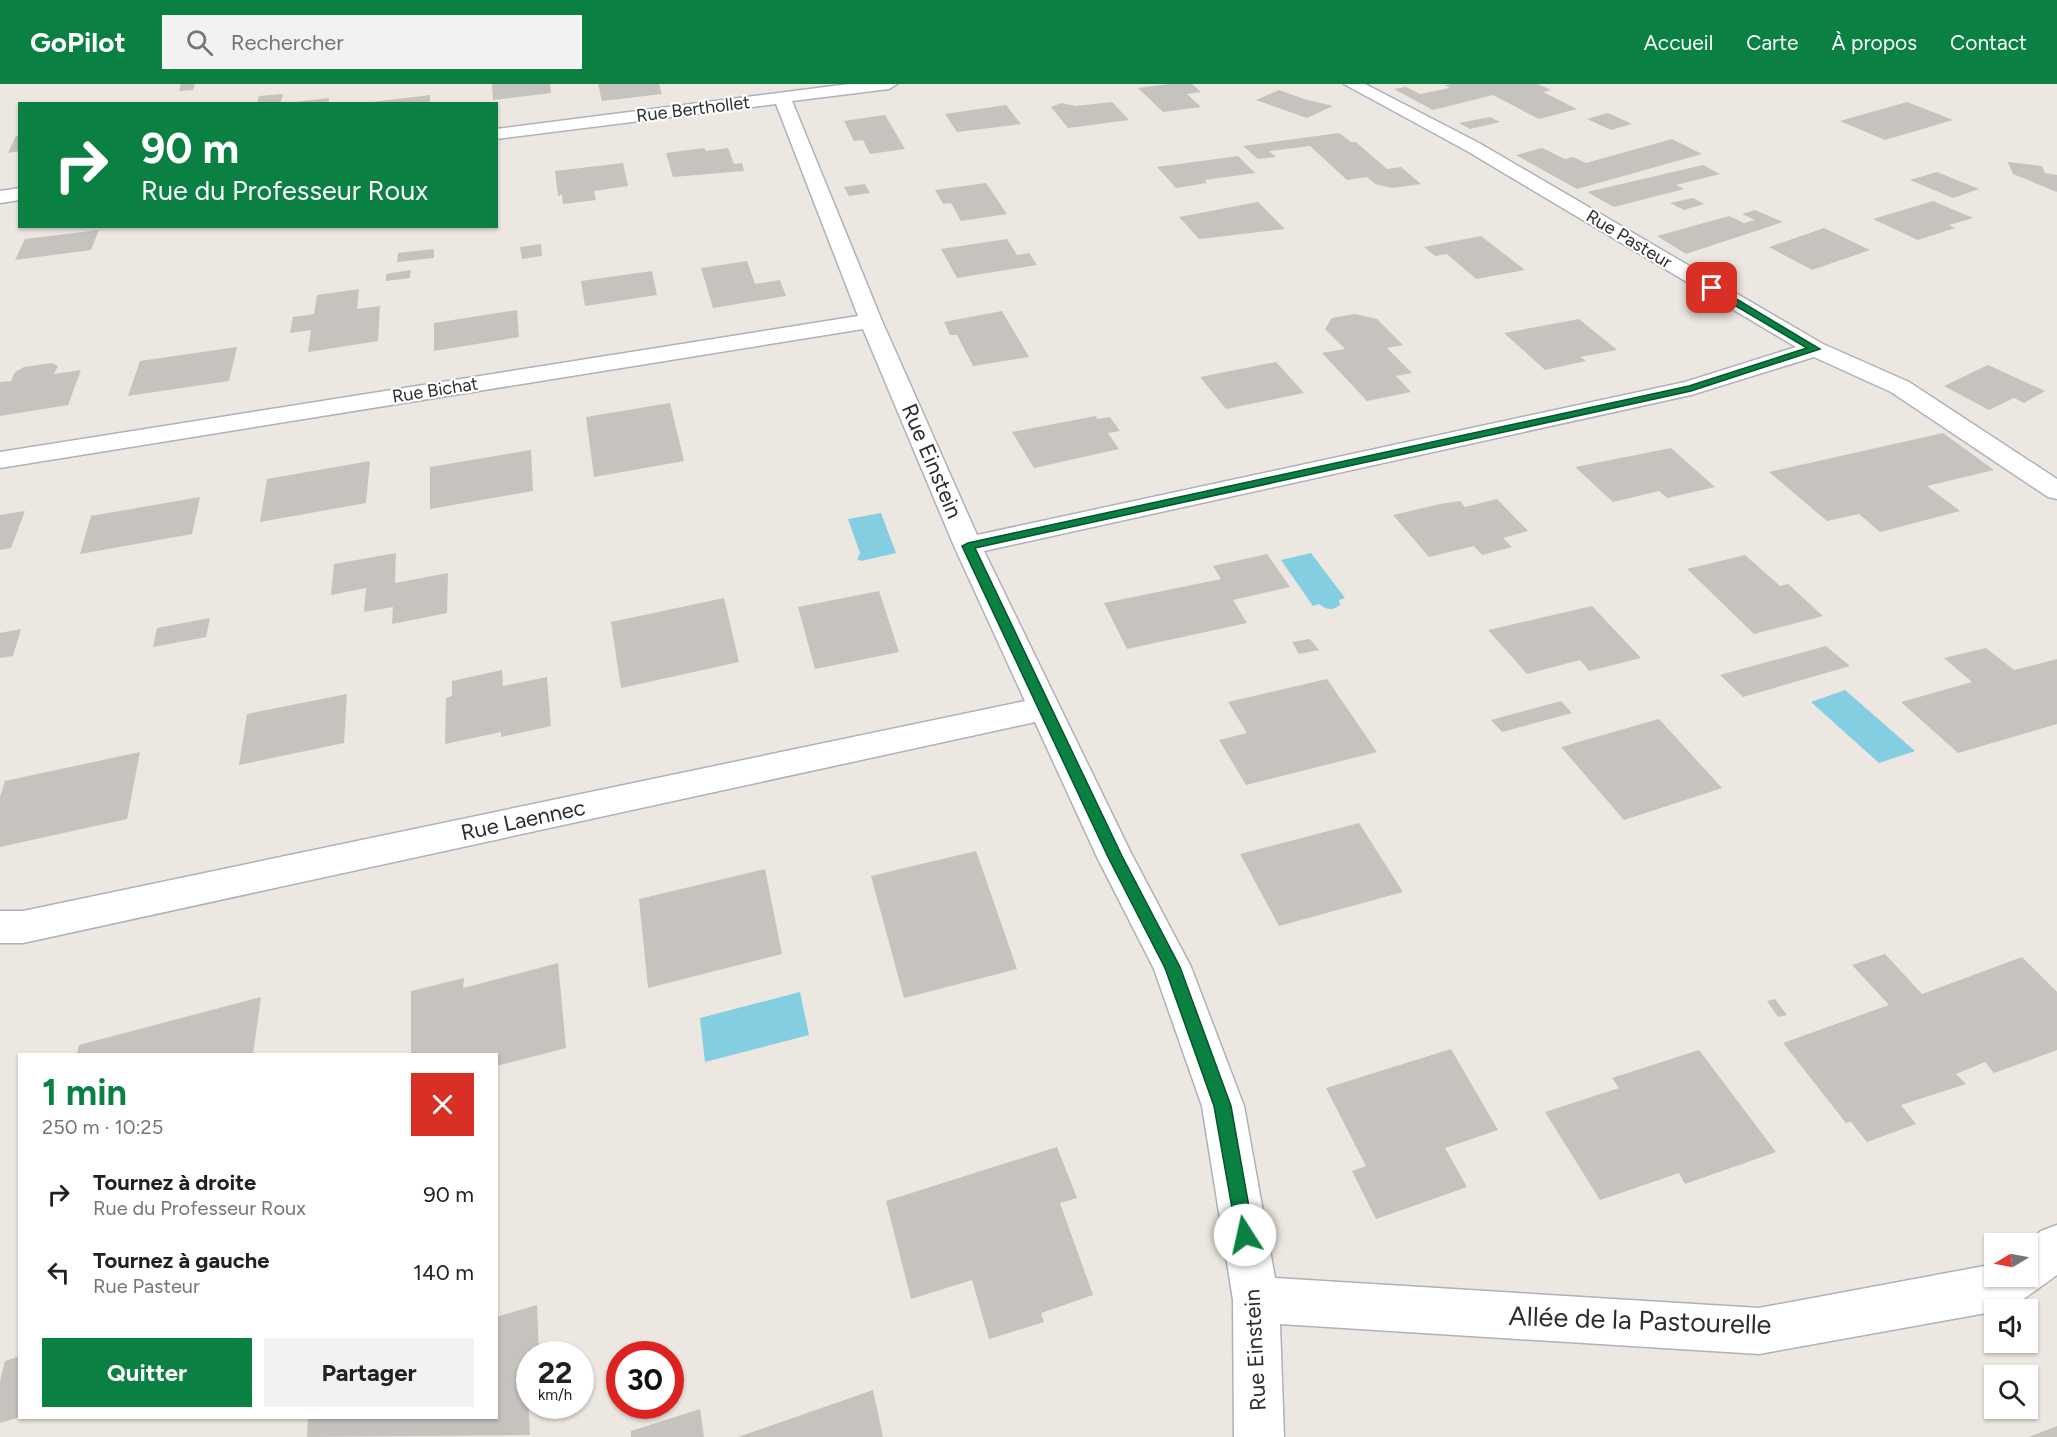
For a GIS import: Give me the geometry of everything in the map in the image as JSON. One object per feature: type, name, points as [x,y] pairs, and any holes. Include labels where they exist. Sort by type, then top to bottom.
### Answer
[{"type":"street","name":"Rue Berthollet","points":[[498,134],[889,84]]},
{"type":"street","name":"Rue Pasteur","points":[[1352,84],[1473,147],[1815,349],[1900,387],[2057,491]]},
{"type":"street","name":"Rue Einstein","points":[[782,98],[871,321],[968,546],[1115,857],[1172,967],[1222,1106],[1256,1300],[1259,1437]]},
{"type":"street","points":[[0,197],[18,194]]},
{"type":"street","name":"Rue Bichat","points":[[0,460],[871,321]]},
{"type":"street","points":[[968,546],[1691,388],[1815,349]]},
{"type":"street","name":"Rue Laennec","points":[[0,927],[23,927],[1045,708]]},
{"type":"street","points":[[2038,1261],[2057,1247]]},
{"type":"street","name":"Allée de la Pastourelle","points":[[1256,1300],[1760,1331],[2002,1287]]},
{"type":"water","points":[[881,513],[896,553],[861,561],[857,559],[860,553],[848,519]]},
{"type":"water","points":[[1311,553],[1345,598],[1339,600],[1340,605],[1332,609],[1319,604],[1313,606],[1281,560]]},
{"type":"water","points":[[1845,690],[1915,751],[1879,763],[1811,702]]},
{"type":"water","points":[[800,992],[809,1035],[705,1062],[700,1018]]},
{"type":"building","points":[[181,84],[195,84],[193,90],[179,91]]},
{"type":"building","points":[[492,84],[550,84],[551,93],[493,100]]},
{"type":"building","points":[[598,84],[659,84],[662,94],[602,101]]},
{"type":"building","points":[[1192,84],[1201,92],[1187,94],[1201,107],[1163,112],[1138,88]]},
{"type":"building","points":[[1538,84],[1551,90],[1543,92],[1577,109],[1539,119],[1493,95],[1433,110],[1394,89],[1406,87],[1420,94],[1450,88],[1445,85]]},
{"type":"building","points":[[1279,90],[1333,106],[1307,118],[1256,100]]},
{"type":"building","points":[[283,94],[281,102],[258,102],[259,96]]},
{"type":"building","points":[[430,95],[430,102],[372,102]]},
{"type":"building","points":[[329,98],[328,102],[294,102]]},
{"type":"building","points":[[1112,102],[1129,120],[1068,128],[1051,107],[1061,103],[1076,106]]},
{"type":"building","points":[[1907,102],[1953,120],[1885,140],[1840,121]]},
{"type":"building","points":[[1006,105],[1021,124],[957,132],[945,114]]},
{"type":"building","points":[[1608,113],[1632,124],[1611,130],[1587,119]]},
{"type":"building","points":[[885,115],[905,149],[870,154],[863,140],[854,141],[844,121]]},
{"type":"building","points":[[1490,117],[1500,122],[1470,129],[1459,123]]},
{"type":"building","points":[[1339,133],[1351,142],[1356,142],[1387,169],[1401,167],[1421,184],[1393,188],[1375,184],[1367,177],[1347,180],[1310,146],[1269,151],[1276,157],[1258,159],[1243,146]]},
{"type":"building","points":[[16,136],[18,136],[18,151],[8,153]]},
{"type":"building","points":[[1672,139],[1702,154],[1577,189],[1516,155],[1542,148],[1565,159],[1573,157],[1586,163]]},
{"type":"building","points":[[704,148],[706,151],[728,148],[734,164],[742,163],[744,171],[673,177],[666,153]]},
{"type":"building","points":[[1238,156],[1255,173],[1205,180],[1207,183],[1176,188],[1157,167]]},
{"type":"building","points":[[2008,162],[2042,166],[2045,173],[2057,175],[2057,192],[2013,174]]},
{"type":"building","points":[[623,163],[628,186],[594,191],[596,200],[563,204],[562,195],[558,196],[555,171]]},
{"type":"building","points":[[1703,165],[1720,174],[1676,185],[1684,189],[1614,207],[1587,192]]},
{"type":"building","points":[[1937,172],[1979,189],[1953,198],[1910,180]]},
{"type":"building","points":[[986,183],[1007,214],[961,221],[951,203],[943,204],[935,190]]},
{"type":"building","points":[[865,184],[870,193],[849,196],[844,187]]},
{"type":"building","points":[[1693,198],[1704,204],[1684,210],[1670,203]]},
{"type":"building","points":[[1933,201],[1973,218],[1949,225],[1955,228],[1918,240],[1873,219]]},
{"type":"building","points":[[1258,202],[1285,229],[1199,239],[1179,217]]},
{"type":"building","points":[[1755,210],[1783,222],[1686,254],[1657,236],[1729,216],[1744,223],[1755,220],[1742,214]]},
{"type":"building","points":[[1824,228],[1870,250],[1812,270],[1769,247]]},
{"type":"building","points":[[99,230],[91,250],[15,260],[25,239]]},
{"type":"building","points":[[1481,236],[1525,270],[1476,279],[1447,254],[1435,256],[1424,247]]},
{"type":"building","points":[[1007,239],[1017,255],[1029,253],[1037,265],[957,278],[941,249]]},
{"type":"building","points":[[541,244],[542,256],[522,259],[520,247]]},
{"type":"building","points":[[434,249],[434,258],[397,262],[398,253]]},
{"type":"building","points":[[747,261],[755,284],[780,280],[786,296],[713,308],[701,268]]},
{"type":"building","points":[[411,270],[410,278],[386,281],[386,274]]},
{"type":"building","points":[[652,271],[657,295],[585,306],[581,281]]},
{"type":"building","points":[[359,289],[357,309],[380,306],[378,341],[308,352],[311,330],[290,333],[293,317],[314,314],[317,295]]},
{"type":"building","points":[[517,310],[519,337],[434,351],[434,323]]},
{"type":"building","points":[[1002,311],[1029,357],[973,366],[957,335],[950,335],[944,322]]},
{"type":"building","points":[[1355,314],[1377,319],[1403,345],[1387,348],[1412,373],[1396,376],[1411,392],[1367,401],[1322,353],[1345,349],[1325,329],[1332,318]]},
{"type":"building","points":[[1579,319],[1617,350],[1580,357],[1586,361],[1545,370],[1504,333]]},
{"type":"building","points":[[237,347],[229,381],[128,396],[140,361]]},
{"type":"building","points":[[1276,362],[1304,393],[1226,409],[1200,377]]},
{"type":"building","points":[[52,363],[58,366],[54,374],[81,370],[68,405],[0,416],[0,382],[11,381],[15,372],[24,367]]},
{"type":"building","points":[[1988,365],[2045,391],[2024,403],[2014,398],[1989,410],[1944,386]]},
{"type":"building","points":[[670,403],[684,461],[594,477],[586,417]]},
{"type":"building","points":[[1096,416],[1097,419],[1110,417],[1120,431],[1108,433],[1119,449],[1034,468],[1012,432]]},
{"type":"building","points":[[1943,433],[1994,470],[1927,486],[1960,511],[1880,532],[1859,514],[1827,521],[1769,472]]},
{"type":"building","points":[[1671,448],[1715,487],[1667,498],[1659,491],[1613,502],[1575,467]]},
{"type":"building","points":[[531,450],[533,491],[430,509],[430,467]]},
{"type":"building","points":[[370,461],[366,503],[260,522],[267,479]]},
{"type":"building","points":[[200,497],[192,534],[80,554],[91,516]]},
{"type":"building","points":[[1497,499],[1528,531],[1503,538],[1512,547],[1482,555],[1474,546],[1429,557],[1393,515],[1440,504],[1460,501],[1465,507]]},
{"type":"building","points":[[25,511],[11,548],[0,550],[0,515]]},
{"type":"building","points":[[396,553],[395,583],[448,573],[447,613],[392,624],[393,607],[364,612],[366,588],[331,595],[334,564]]},
{"type":"building","points":[[1267,554],[1290,587],[1233,600],[1247,623],[1127,649],[1104,603],[1221,579],[1213,566]]},
{"type":"building","points":[[1745,555],[1780,586],[1788,584],[1823,616],[1754,634],[1687,569]]},
{"type":"building","points":[[879,591],[899,652],[815,669],[798,607]]},
{"type":"building","points":[[724,598],[739,662],[621,688],[611,622]]},
{"type":"building","points":[[1592,606],[1641,658],[1589,671],[1580,660],[1527,674],[1488,630]]},
{"type":"building","points":[[210,618],[206,637],[153,647],[157,628]]},
{"type":"building","points":[[21,629],[13,656],[0,658],[0,633]]},
{"type":"building","points":[[1310,639],[1319,650],[1299,654],[1292,642]]},
{"type":"building","points":[[1826,646],[1850,666],[1743,697],[1720,675]]},
{"type":"building","points":[[1986,648],[2014,670],[2057,659],[2057,724],[1958,753],[1901,702],[1972,682],[1944,658]]},
{"type":"building","points":[[502,670],[503,686],[547,677],[551,726],[501,737],[501,732],[445,744],[446,698],[452,696],[452,681]]},
{"type":"building","points":[[1327,679],[1377,752],[1246,785],[1219,740],[1247,733],[1228,702]]},
{"type":"building","points":[[347,694],[344,743],[239,765],[247,714]]},
{"type":"building","points":[[1561,701],[1572,713],[1502,732],[1491,720]]},
{"type":"building","points":[[1659,719],[1722,788],[1624,820],[1561,747]]},
{"type":"building","points":[[140,752],[127,819],[0,847],[0,797],[5,781]]},
{"type":"building","points":[[1359,823],[1403,892],[1279,926],[1240,854]]},
{"type":"building","points":[[976,851],[1017,969],[904,998],[871,876]]},
{"type":"building","points":[[765,869],[782,954],[648,988],[639,899]]},
{"type":"building","points":[[1885,954],[1922,994],[2022,957],[2057,992],[2057,1050],[1994,1073],[1985,1062],[1956,1074],[1966,1084],[1901,1105],[1916,1124],[1867,1142],[1851,1122],[1846,1123],[1783,1043],[1889,1005],[1852,965]]},
{"type":"building","points":[[558,963],[566,1048],[498,1065],[498,1053],[411,1053],[411,991],[464,978],[463,988]]},
{"type":"building","points":[[261,997],[253,1053],[77,1053],[79,1045]]},
{"type":"building","points":[[1775,999],[1787,1015],[1778,1017],[1767,1001]]},
{"type":"building","points":[[1451,1049],[1498,1130],[1445,1148],[1467,1187],[1376,1219],[1352,1171],[1366,1166],[1326,1088]]},
{"type":"building","points":[[1699,1050],[1776,1152],[1685,1184],[1679,1173],[1600,1200],[1545,1112],[1619,1088],[1612,1078]]},
{"type":"building","points":[[1057,1147],[1077,1198],[1060,1203],[1093,1295],[1041,1313],[1044,1322],[989,1339],[972,1280],[911,1299],[886,1201]]},
{"type":"building","points":[[537,1305],[538,1341],[516,1341],[516,1419],[529,1419],[530,1435],[307,1437],[308,1419],[498,1419],[498,1316]]},
{"type":"building","points":[[18,1357],[18,1418],[0,1423],[0,1381],[5,1361]]},
{"type":"building","points":[[873,1390],[883,1437],[738,1437]]},
{"type":"building","points":[[700,1409],[704,1437],[631,1437],[631,1431],[669,1419],[684,1419],[684,1414]]},
{"type":"building","points":[[2057,1426],[2057,1437],[2029,1437]]},
{"type":"route","points":[[1245,1235],[1222,1106],[1172,967],[1115,857],[968,546],[1691,388],[1783,361],[1815,349],[1712,288]]}]
